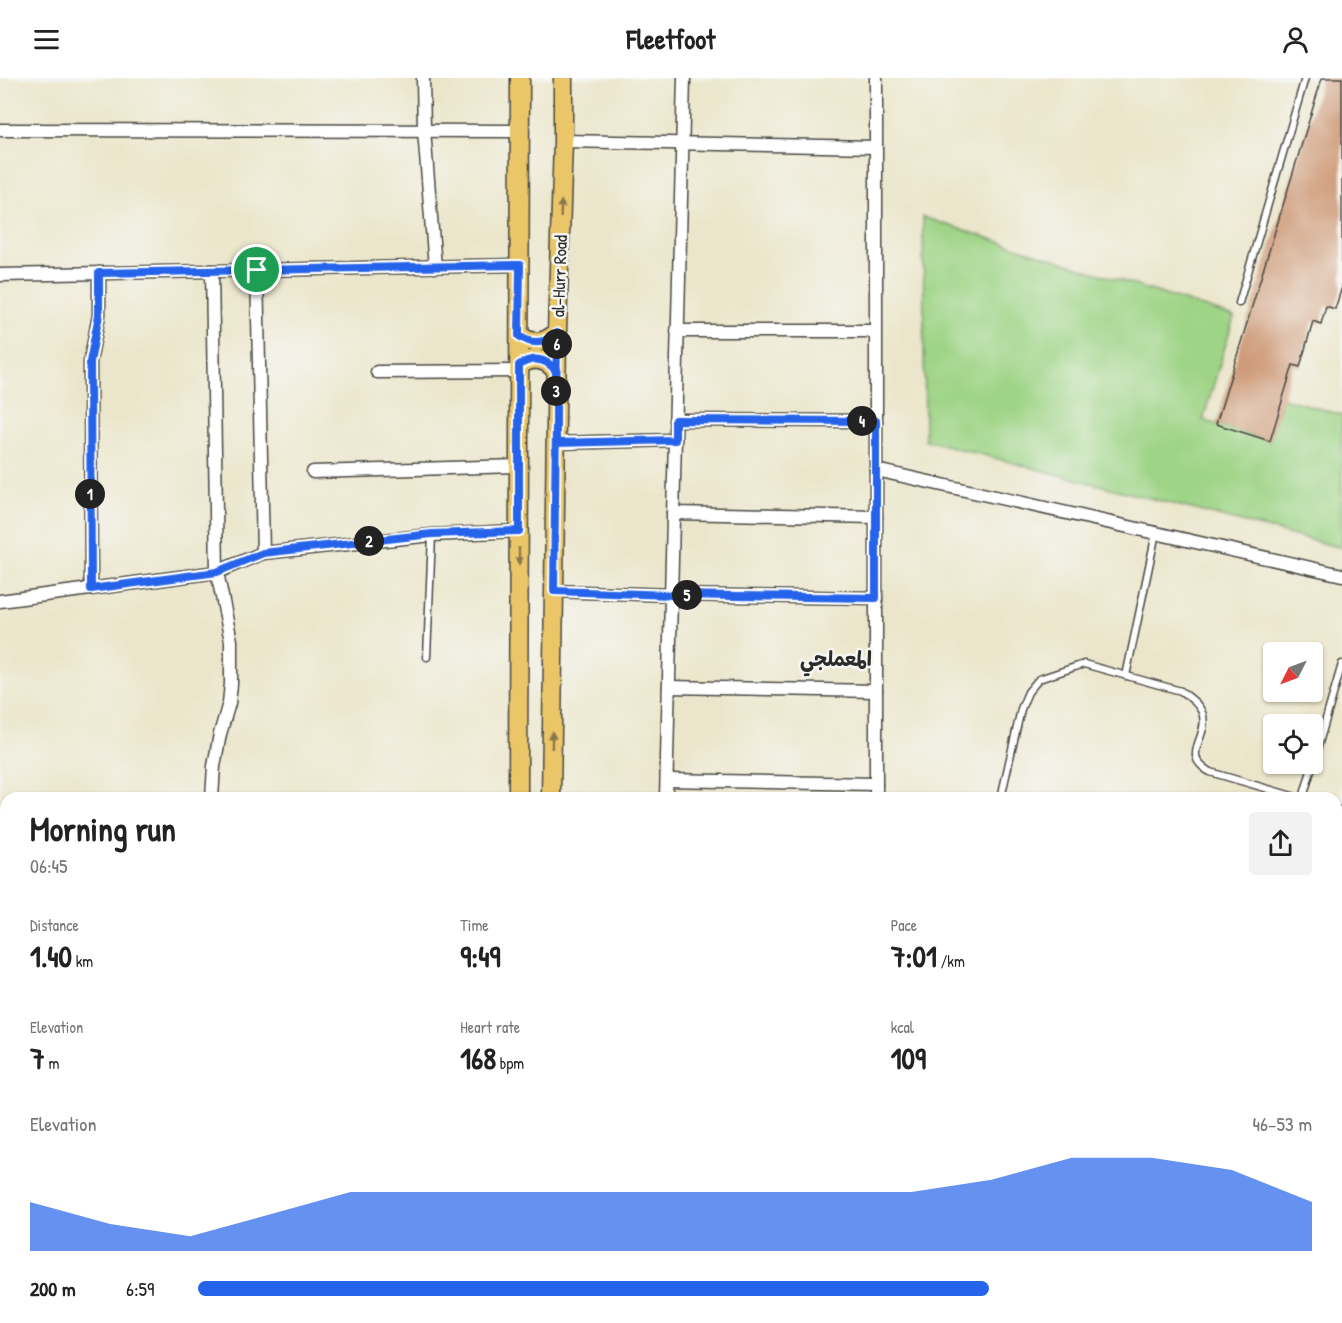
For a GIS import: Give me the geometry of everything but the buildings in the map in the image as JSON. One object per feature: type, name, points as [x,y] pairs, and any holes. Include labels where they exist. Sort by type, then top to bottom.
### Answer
[{"type":"main road","points":[[518,792],[520,78]]},
{"type":"main road","name":"al-Hurr Road","points":[[551,792],[556,371],[563,78]]},
{"type":"main road","points":[[519,336],[539,343],[552,338],[557,333]]},
{"type":"main road","points":[[519,368],[525,361],[539,359],[546,361],[556,371]]},
{"type":"street","points":[[423,78],[424,130],[435,267]]},
{"type":"street","points":[[666,792],[684,78]]},
{"type":"street","points":[[876,78],[876,792]]},
{"type":"street","points":[[0,130],[520,131]]},
{"type":"street","points":[[563,141],[876,147]]},
{"type":"street","points":[[0,275],[520,265]]},
{"type":"street","points":[[257,270],[263,553]]},
{"type":"street","points":[[212,271],[217,572],[231,641],[229,703],[214,766],[212,792]]},
{"type":"street","points":[[91,589],[90,362],[99,315],[99,273]]},
{"type":"street","points":[[677,331],[875,331]]},
{"type":"street","points":[[377,372],[519,368]]},
{"type":"street","points":[[675,420],[876,421]]},
{"type":"street","points":[[556,443],[675,440]]},
{"type":"street","points":[[313,472],[519,466]]},
{"type":"street","points":[[876,470],[1342,575]]},
{"type":"street","points":[[673,513],[876,518]]},
{"type":"street","points":[[0,601],[217,572],[263,553],[432,534],[519,531]]},
{"type":"street","points":[[554,591],[876,598]]},
{"type":"street","points":[[669,687],[876,691]]},
{"type":"street","points":[[667,780],[876,784]]},
{"type":"lane","points":[[1239,303],[1305,78]]},
{"type":"lane","points":[[1126,676],[1156,533]]},
{"type":"lane","points":[[427,657],[432,534]]},
{"type":"lane","points":[[1002,792],[1021,709],[1028,692],[1039,680],[1084,664],[1181,691],[1190,697],[1203,716],[1203,726],[1195,756],[1200,766],[1210,772],[1280,792]]},
{"type":"lane","points":[[1303,792],[1342,664]]},
{"type":"green space","points":[[923,217],[1234,317],[1203,420],[1269,441],[1283,398],[1342,415],[1342,548],[925,440]]},
{"type":"district","name":"المعملجي","points":[[836,658]]},
{"type":"route","points":[[257,270],[99,273],[99,315],[90,362],[91,589],[217,572],[263,553],[432,534],[519,531],[519,365],[525,361],[539,359],[552,365],[556,371],[556,443],[675,440],[675,420],[876,421],[876,598],[554,591],[556,443],[557,333],[552,338],[539,343],[519,336],[520,265],[257,270]]}]
